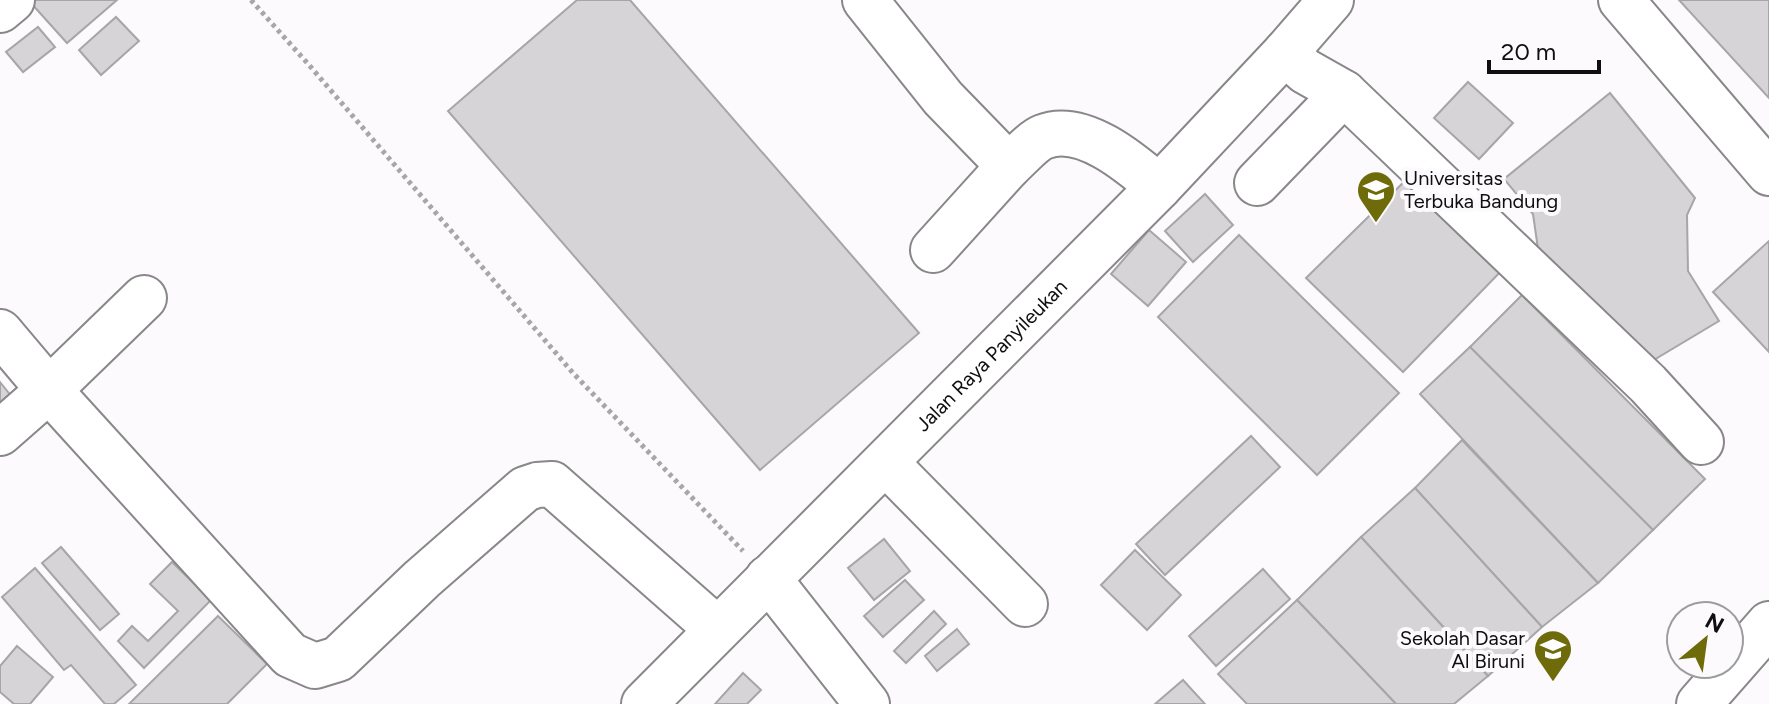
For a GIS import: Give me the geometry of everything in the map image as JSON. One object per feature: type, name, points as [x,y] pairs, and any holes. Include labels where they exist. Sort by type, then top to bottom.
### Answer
[{"type":"street","points":[[0,10],[12,0]]},
{"type":"street","points":[[865,0],[943,98],[1009,166]]},
{"type":"street","name":"Jalan Raya Panyileukan","points":[[644,704],[1159,187],[1331,0]]},
{"type":"street","points":[[1621,0],[1769,173]]},
{"type":"street","points":[[1285,53],[1305,71],[1344,93],[1648,384],[1701,442]]},
{"type":"street","points":[[1257,183],[1344,93]]},
{"type":"street","points":[[933,250],[1009,166],[1041,137],[1065,133],[1088,139],[1130,162],[1159,187]]},
{"type":"street","points":[[0,433],[144,298]]},
{"type":"street","points":[[0,332],[290,655],[315,666],[338,659],[422,579],[525,489],[537,485],[552,484],[717,629]]},
{"type":"street","points":[[886,463],[1025,604]]},
{"type":"street","points":[[768,578],[867,704]]},
{"type":"street","points":[[1699,704],[1769,624]]},
{"type":"path","points":[[251,0],[573,373],[768,578]]},
{"type":"building","points":[[117,0],[67,43],[30,2]]},
{"type":"building","points":[[577,0],[630,0],[919,333],[760,470],[448,111]]},
{"type":"building","points":[[1679,0],[1769,0],[1769,98]]},
{"type":"building","points":[[116,17],[139,41],[101,75],[79,50]]},
{"type":"building","points":[[38,27],[55,47],[23,72],[6,52]]},
{"type":"building","points":[[1468,82],[1513,123],[1479,159],[1434,118]]},
{"type":"building","points":[[1610,93],[1695,198],[1687,215],[1688,271],[1719,321],[1652,361],[1540,263],[1533,214],[1504,179]]},
{"type":"building","points":[[1413,173],[1508,264],[1403,372],[1306,278]]},
{"type":"building","points":[[1205,194],[1233,225],[1193,262],[1165,231]]},
{"type":"building","points":[[1149,230],[1186,262],[1148,306],[1111,274]]},
{"type":"building","points":[[1239,235],[1399,393],[1317,475],[1158,317]]},
{"type":"building","points":[[1769,241],[1769,352],[1713,292]]},
{"type":"building","points":[[1522,295],[1705,479],[1653,530],[1470,347]]},
{"type":"building","points":[[1470,347],[1653,530],[1598,583],[1420,394]]},
{"type":"building","points":[[0,382],[16,402],[0,415]]},
{"type":"building","points":[[1251,436],[1280,467],[1165,575],[1136,544]]},
{"type":"building","points":[[1462,440],[1598,583],[1542,627],[1415,488]]},
{"type":"building","points":[[1415,488],[1542,627],[1488,676],[1361,537]]},
{"type":"building","points":[[1361,537],[1488,676],[1454,704],[1396,704],[1297,600]]},
{"type":"building","points":[[884,539],[910,571],[874,600],[848,568]]},
{"type":"building","points":[[61,547],[119,614],[100,630],[42,563]]},
{"type":"building","points":[[1135,550],[1181,595],[1147,630],[1101,585]]},
{"type":"building","points":[[172,562],[211,600],[144,668],[118,641],[132,626],[148,641],[178,611],[150,584]]},
{"type":"building","points":[[35,568],[136,685],[114,704],[105,704],[71,665],[64,670],[2,597]]},
{"type":"building","points":[[1263,569],[1290,599],[1216,666],[1189,636]]},
{"type":"building","points":[[905,580],[924,600],[883,637],[864,616]]},
{"type":"building","points":[[1297,600],[1396,704],[1247,704],[1218,674]]},
{"type":"building","points":[[934,611],[946,624],[906,663],[894,651]]},
{"type":"building","points":[[218,616],[267,664],[227,704],[129,704]]},
{"type":"building","points":[[957,629],[969,644],[937,671],[925,656]]},
{"type":"building","points":[[17,646],[53,677],[30,704],[14,704],[0,692],[0,666]]},
{"type":"building","points":[[743,673],[761,690],[747,704],[715,704]]},
{"type":"building","points":[[1183,680],[1205,704],[1155,704]]},
{"type":"place","name":"Universitas Terbuka Bandung","points":[[1376,224]]},
{"type":"place","name":"Sekolah Dasar Al Biruni","points":[[1553,683]]}]
